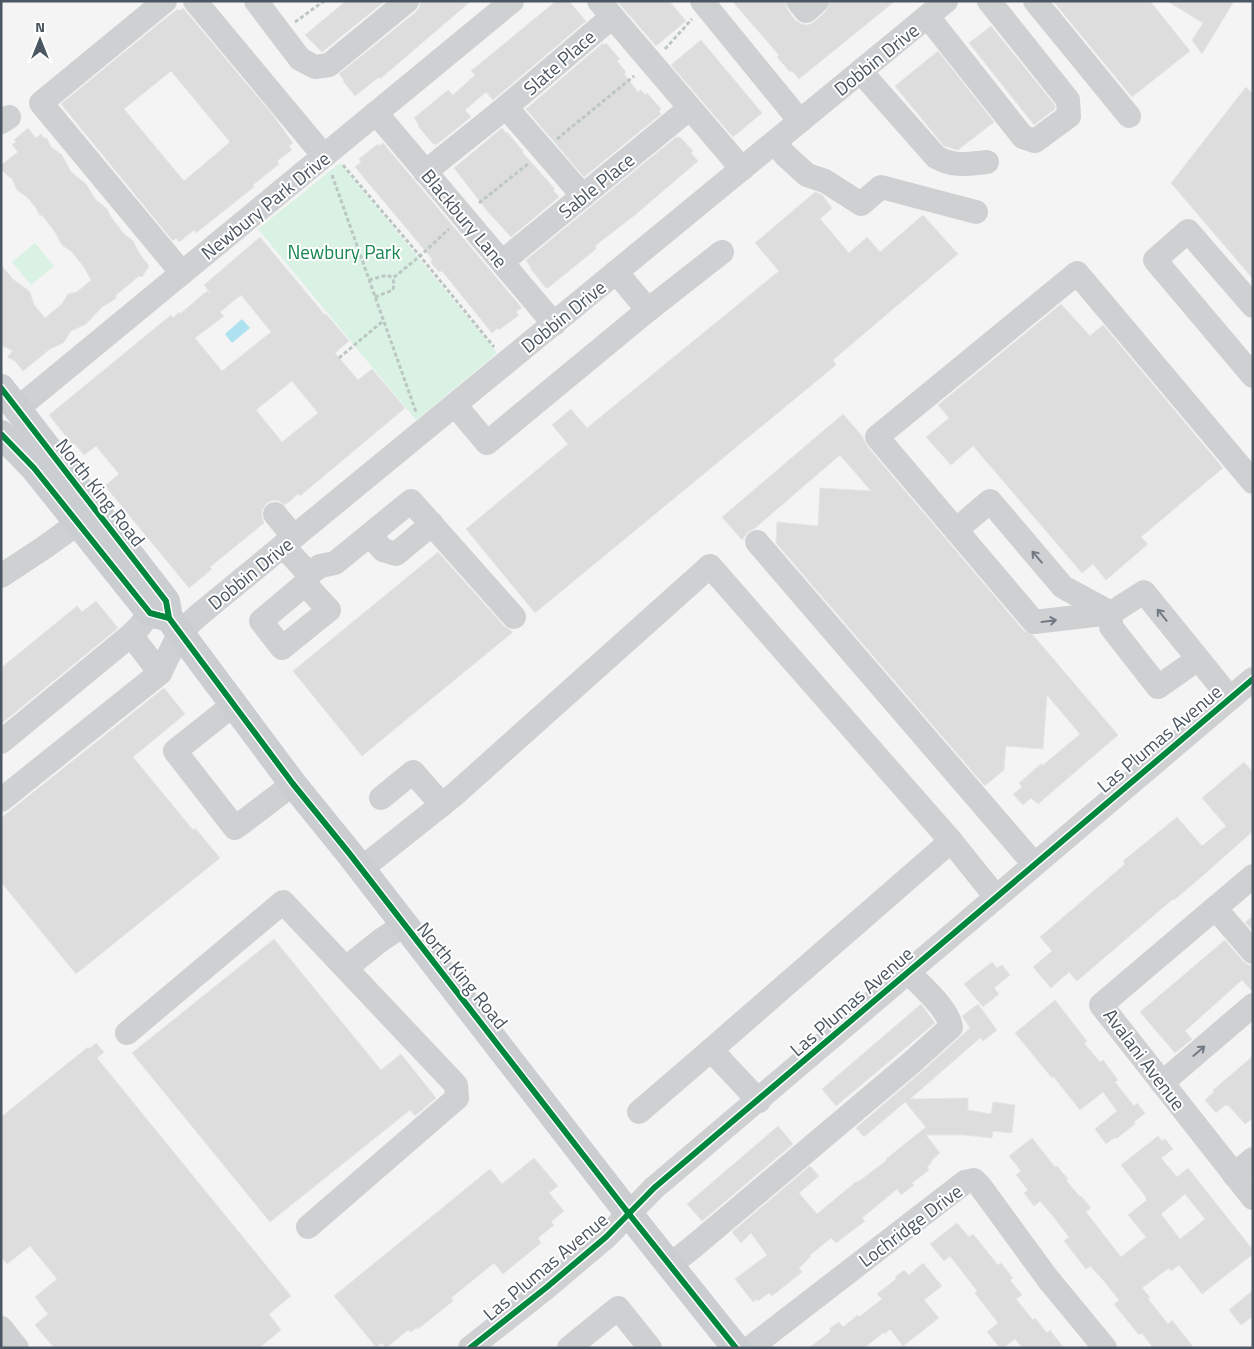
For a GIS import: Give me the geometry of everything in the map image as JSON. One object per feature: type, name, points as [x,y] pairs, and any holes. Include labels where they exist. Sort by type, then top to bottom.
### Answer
[{"type":"main road","name":"North King Road","points":[[9,398],[166,601],[166,621]]},
{"type":"main road","name":"North King Road","points":[[1,434],[34,468],[78,523],[166,621],[234,705],[293,784],[736,1348]]},
{"type":"street","points":[[165,1],[41,103],[182,273]]},
{"type":"street","points":[[195,1],[333,165]]},
{"type":"street","points":[[256,1],[300,59],[315,67],[329,65],[407,1]]},
{"type":"street","name":"Newbury Park Drive","points":[[9,398],[333,165],[376,113],[512,1]]},
{"type":"street","points":[[798,1],[806,10],[817,1]]},
{"type":"street","name":"Dobbin Drive","points":[[1,742],[139,627],[166,621],[288,542],[946,1]]},
{"type":"street","points":[[928,17],[1024,137],[1035,141],[1069,116],[1068,100],[989,1]]},
{"type":"street","points":[[1036,1],[1129,116]]},
{"type":"street","points":[[605,9],[742,169]]},
{"type":"street","name":"Slate Place","points":[[425,172],[506,107],[605,9]]},
{"type":"street","points":[[697,10],[800,121]]},
{"type":"street","points":[[861,72],[936,157],[946,162],[957,164],[987,162]]},
{"type":"street","name":"Slate Place","points":[[506,107],[582,196]]},
{"type":"street","name":"Sable Place","points":[[502,262],[690,108]]},
{"type":"street","name":"Blackbury Lane","points":[[376,113],[554,324]]},
{"type":"street","points":[[776,142],[784,155],[807,175],[825,181],[861,204],[881,187],[976,212]]},
{"type":"street","points":[[1253,306],[1188,231],[1155,260],[1253,376]]},
{"type":"street","points":[[455,405],[486,443],[722,252]]},
{"type":"street","points":[[616,272],[648,310]]},
{"type":"street","points":[[1230,698],[1144,592],[1111,613],[1034,622],[877,438],[1078,273],[1253,482]]},
{"type":"street","points":[[275,514],[307,579],[320,566],[335,563],[411,501],[514,617]]},
{"type":"street","points":[[956,530],[990,501],[1063,587],[1111,613]]},
{"type":"street","points":[[1,576],[78,523]]},
{"type":"street","points":[[370,535],[383,550],[396,554],[432,524]]},
{"type":"street","points":[[758,542],[1034,864]]},
{"type":"street","points":[[361,869],[442,805],[710,566],[952,840],[996,897]]},
{"type":"street","points":[[1111,613],[1111,627],[1158,687],[1195,656]]},
{"type":"street","points":[[1,800],[160,673],[166,621]]},
{"type":"street","points":[[130,635],[160,673]]},
{"type":"street","name":"Las Plumas Avenue","points":[[470,1348],[606,1237],[654,1188],[1253,679]]},
{"type":"street","points":[[234,705],[175,751],[234,828],[293,784]]},
{"type":"street","points":[[381,798],[413,772],[442,805]]},
{"type":"street","points":[[639,1112],[952,840]]},
{"type":"street","name":"Avalani Avenue","points":[[1253,876],[1101,1005],[1253,1198]]},
{"type":"street","points":[[126,1033],[283,902],[456,1085],[457,1098],[308,1227]]},
{"type":"street","points":[[1215,908],[1253,952]]},
{"type":"street","points":[[346,968],[381,940],[404,925]]},
{"type":"street","points":[[670,1265],[896,1076],[951,1027],[950,1020],[942,1007],[908,972]]},
{"type":"street","points":[[1162,1082],[1253,1005]]},
{"type":"street","points":[[711,1050],[758,1100]]},
{"type":"street","points":[[1234,1175],[1253,1159]]},
{"type":"street","name":"Lochridge Drive","points":[[750,1348],[965,1182],[974,1180],[1048,1279],[1105,1348]]},
{"type":"street","points":[[569,1348],[618,1308],[650,1348]]},
{"type":"street","points":[[1,1328],[17,1348]]},
{"type":"path","points":[[292,24],[324,1]]},
{"type":"path","points":[[659,54],[672,43],[697,10]]},
{"type":"path","points":[[550,144],[634,76]]},
{"type":"path","points":[[479,203],[535,158]]},
{"type":"path","points":[[333,165],[420,256],[495,348]]},
{"type":"path","points":[[333,165],[369,280],[416,414]]},
{"type":"path","points":[[392,278],[420,256],[455,223]]},
{"type":"path","points":[[369,280],[388,275],[392,278],[393,290],[375,297]]},
{"type":"path","points":[[339,358],[383,321]]},
{"type":"green space","name":"Newbury Park","points":[[340,163],[497,353],[416,420],[258,229]]},
{"type":"green space","points":[[35,243],[54,266],[31,285],[12,262]]},
{"type":"water","points":[[242,319],[250,328],[232,343],[225,334]]},
{"type":"building","points":[[346,1],[385,1],[322,52],[305,35]]},
{"type":"building","points":[[420,1],[471,1],[380,79],[379,77],[355,96],[339,74],[416,12],[420,6]]},
{"type":"building","points":[[556,1],[569,1],[586,21],[493,100],[486,92],[465,110],[471,117],[436,145],[433,144],[414,118],[448,90],[453,95],[475,75],[471,71]]},
{"type":"building","points":[[617,1],[669,1],[686,21],[656,46]]},
{"type":"building","points":[[732,1],[785,1],[787,9],[795,20],[801,24],[808,25],[826,11],[830,1],[895,1],[799,79],[777,57],[779,55]]},
{"type":"building","points":[[1053,1],[1150,1],[1190,51],[1132,97]]},
{"type":"building","points":[[1167,1],[1234,1],[1202,54],[1192,40],[1203,23]]},
{"type":"building","points":[[183,8],[272,114],[293,143],[289,146],[292,150],[277,161],[279,164],[253,185],[254,187],[196,233],[194,230],[179,242],[176,238],[173,241],[61,104],[161,22],[178,9],[180,11]],"holes":[[[171,71],[230,142],[184,181],[124,109]]]},
{"type":"building","points":[[991,26],[1055,105],[1055,109],[1034,125],[969,43]]},
{"type":"building","points":[[701,40],[762,113],[733,137],[671,65]]},
{"type":"building","points":[[603,43],[604,45],[606,43],[620,59],[617,61],[626,72],[624,74],[638,92],[641,90],[645,95],[647,93],[661,109],[659,111],[661,114],[584,177],[526,109]]},
{"type":"building","points":[[938,51],[994,122],[958,150],[944,146],[895,86]]},
{"type":"building","points":[[1246,87],[1253,94],[1253,279],[1171,183]]},
{"type":"building","points":[[28,128],[36,138],[41,134],[45,139],[47,138],[51,147],[62,155],[71,172],[86,184],[95,199],[107,209],[124,234],[133,241],[149,266],[142,277],[139,276],[115,296],[117,298],[102,307],[86,324],[71,331],[63,343],[50,349],[23,371],[15,361],[7,357],[13,351],[1,345],[1,265],[13,279],[30,292],[34,305],[45,318],[62,304],[68,294],[77,292],[91,280],[84,267],[71,251],[62,245],[42,215],[40,216],[28,198],[17,190],[12,179],[1,170],[1,165],[18,152],[12,145],[16,142],[14,140]]},
{"type":"building","points":[[502,128],[555,189],[553,190],[559,197],[511,237],[488,212],[454,168]]},
{"type":"building","points":[[676,137],[680,137],[693,151],[691,153],[698,161],[635,215],[596,245],[596,249],[546,288],[526,260]]},
{"type":"building","points":[[383,143],[522,308],[516,312],[519,315],[499,330],[498,328],[492,333],[442,271],[439,272],[431,263],[432,259],[355,167],[361,162],[359,159],[378,144],[379,146]]},
{"type":"building","points":[[815,192],[822,195],[832,208],[820,219],[849,253],[867,237],[880,252],[923,215],[958,254],[833,360],[836,365],[535,613],[466,529],[568,444],[552,425],[571,409],[587,428],[779,271],[755,243]]},
{"type":"building","points":[[260,237],[349,341],[335,353],[358,380],[372,369],[405,408],[300,496],[298,494],[285,505],[273,500],[267,503],[262,510],[264,523],[210,567],[212,569],[189,588],[105,486],[119,474],[96,446],[84,455],[75,444],[73,445],[49,415],[171,315],[173,318],[207,291],[210,293],[204,285]],"holes":[[[241,295],[271,332],[222,371],[195,338],[224,316],[220,312]],[[292,381],[318,413],[282,442],[256,410]]]},
{"type":"building","points":[[1061,304],[1090,336],[1103,325],[1223,468],[1141,537],[1148,544],[1106,580],[1093,564],[1082,573],[973,446],[951,465],[926,437],[949,418],[938,405]]},
{"type":"building","points":[[843,414],[862,436],[867,446],[1024,631],[1033,635],[1118,735],[1038,804],[1031,798],[1023,805],[1013,794],[1022,787],[1019,783],[1080,734],[1047,695],[1043,749],[1006,746],[1004,770],[984,785],[776,543],[777,522],[818,526],[820,488],[871,491],[840,455],[754,529],[748,532],[742,540],[722,517]]},
{"type":"building","points":[[438,552],[504,626],[513,632],[362,756],[293,671]]},
{"type":"building","points":[[96,601],[118,628],[1,724],[1,668],[77,606],[82,612]]},
{"type":"building","points":[[164,688],[185,714],[133,757],[193,830],[195,828],[220,858],[76,974],[1,882],[1,818]]},
{"type":"building","points":[[1244,762],[1253,772],[1253,831],[1199,879],[1077,981],[1069,972],[1051,988],[1033,967],[1052,951],[1040,937],[1125,864],[1123,861],[1177,817],[1202,846],[1226,826],[1202,798]]},
{"type":"building","points":[[1253,916],[1253,931],[1245,922]]},
{"type":"building","points":[[274,939],[381,1070],[401,1054],[436,1098],[415,1116],[410,1110],[270,1222],[132,1053]]},
{"type":"building","points":[[1225,940],[1243,961],[1248,965],[1253,965],[1253,992],[1242,980],[1185,1031],[1192,1039],[1175,1053],[1140,1012]]},
{"type":"building","points":[[992,962],[997,968],[1002,965],[1010,975],[994,988],[999,994],[983,1007],[964,984]]},
{"type":"building","points":[[1055,1000],[1087,1041],[1084,1043],[1100,1062],[1103,1060],[1118,1080],[1115,1082],[1134,1106],[1137,1103],[1145,1113],[1134,1122],[1135,1124],[1106,1144],[1095,1129],[1117,1111],[1103,1092],[1080,1110],[1015,1033]]},
{"type":"building","points":[[921,1004],[935,1023],[836,1106],[822,1089]]},
{"type":"building","points":[[978,1004],[997,1030],[983,1041],[980,1038],[910,1099],[968,1098],[968,1110],[991,1114],[993,1102],[1015,1105],[1012,1133],[993,1131],[992,1138],[964,1135],[926,1135],[940,1153],[927,1167],[929,1170],[912,1183],[914,1185],[901,1195],[897,1189],[862,1218],[865,1221],[836,1243],[831,1238],[810,1255],[799,1268],[802,1272],[772,1296],[769,1293],[758,1301],[757,1299],[753,1302],[735,1279],[767,1255],[751,1233],[741,1243],[732,1232],[810,1166],[819,1176],[799,1193],[817,1214],[926,1127],[905,1102],[864,1137],[856,1128],[970,1028],[962,1016]]},
{"type":"building","points":[[96,1043],[104,1052],[97,1058],[291,1296],[269,1314],[281,1330],[259,1348],[54,1348],[35,1325],[48,1314],[35,1297],[57,1279],[30,1246],[7,1264],[1,1257],[1,1117],[88,1047],[89,1049]]},
{"type":"building","points":[[1253,1056],[1253,1118],[1245,1124],[1228,1105],[1225,1105],[1216,1113],[1205,1100],[1214,1092],[1213,1090]]},
{"type":"building","points":[[778,1126],[793,1144],[702,1221],[687,1204]]},
{"type":"building","points":[[1158,1136],[1162,1141],[1165,1139],[1173,1149],[1161,1158],[1177,1177],[1188,1168],[1253,1250],[1253,1254],[1202,1294],[1179,1265],[1171,1271],[1169,1268],[1142,1288],[1150,1297],[1148,1299],[1168,1324],[1172,1320],[1194,1348],[1153,1348],[1142,1333],[1139,1335],[1114,1304],[1119,1300],[1090,1266],[1086,1269],[1064,1241],[1069,1237],[1052,1215],[1040,1201],[1034,1206],[1024,1193],[1028,1190],[1016,1175],[1021,1171],[1009,1156],[1032,1138],[1091,1208],[1086,1212],[1121,1257],[1146,1237],[1128,1215],[1147,1200],[1121,1165]],"holes":[[[1185,1194],[1205,1219],[1180,1239],[1161,1214]]]},
{"type":"building","points":[[534,1158],[558,1186],[549,1193],[564,1211],[551,1222],[554,1225],[538,1238],[541,1243],[503,1274],[494,1263],[451,1298],[453,1301],[418,1329],[416,1328],[411,1332],[408,1330],[386,1348],[382,1343],[376,1347],[334,1296],[490,1169],[502,1184]]},
{"type":"building","points":[[957,1223],[969,1237],[973,1234],[998,1265],[1001,1263],[1013,1278],[1010,1280],[1022,1295],[1016,1299],[1033,1320],[1035,1318],[1047,1333],[1050,1330],[1064,1348],[1022,1348],[1015,1339],[1003,1348],[1000,1348],[987,1332],[998,1323],[975,1293],[977,1291],[950,1256],[944,1261],[930,1244]]},
{"type":"building","points":[[923,1263],[942,1286],[924,1300],[939,1318],[903,1346],[890,1329],[864,1348],[809,1348],[831,1331],[829,1329],[839,1322],[843,1327],[882,1299],[877,1294],[904,1270],[909,1275]]},
{"type":"building","points":[[1253,1290],[1253,1316],[1241,1325],[1229,1310]]},
{"type":"cycle path","points":[[1,388],[166,601],[169,618],[293,784],[736,1348]]},
{"type":"cycle path","points":[[1,434],[34,468],[150,613],[169,618]]},
{"type":"cycle path","points":[[470,1348],[606,1237],[654,1188],[1253,679]]}]
